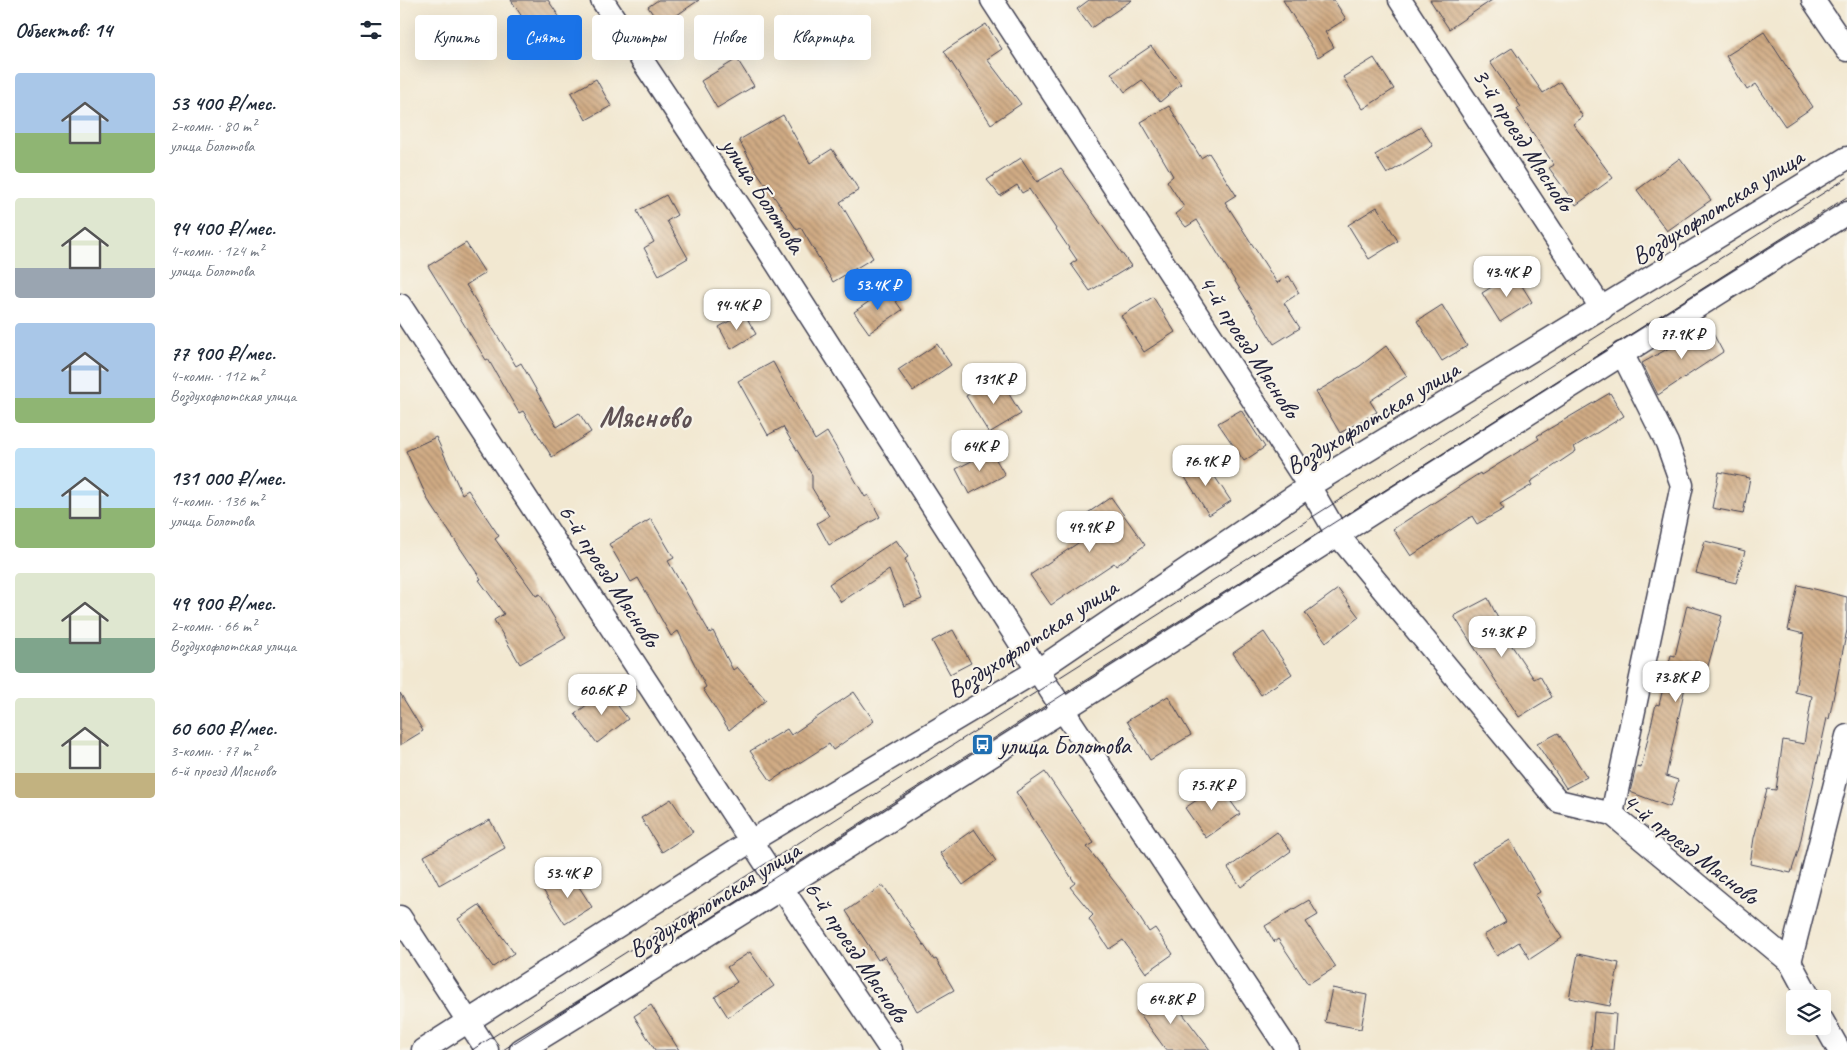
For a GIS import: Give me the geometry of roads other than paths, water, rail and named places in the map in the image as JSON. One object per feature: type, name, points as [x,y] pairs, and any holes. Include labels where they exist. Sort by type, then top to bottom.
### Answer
[{"type":"street","name":"улица Болотова","points":[[602,0],[763,242],[1063,710],[1288,1050]]},
{"type":"street","name":"4-й проезд Мясново","points":[[992,0],[1309,486],[1337,534],[1558,801],[1612,814],[1790,962],[1805,990]]},
{"type":"street","name":"3-й проезд Мясново","points":[[1400,0],[1602,309]]},
{"type":"street","points":[[1813,0],[1847,50]]},
{"type":"street","name":"Воздухофлотская улица","points":[[423,1050],[751,841],[1038,670],[1309,486],[1847,158]]},
{"type":"street","name":"Воздухофлотская улица","points":[[521,1050],[782,890],[1337,534],[1847,213]]},
{"type":"street","name":"6-й проезд Мясново","points":[[400,305],[782,890],[891,1050]]},
{"type":"street","points":[[1612,814],[1682,486],[1667,442],[1622,353]]},
{"type":"street","points":[[1790,962],[1847,736]]},
{"type":"street","points":[[400,917],[487,1050]]},
{"type":"street","points":[[1830,1035],[1839,1050]]},
{"type":"tram line","points":[[472,1050],[1847,178]]},
{"type":"tram line","points":[[503,1050],[1847,197]]},
{"type":"place","name":"улица Болотова","points":[[983,745]]},
{"type":"district","name":"Мясново","points":[[645,417]]}]
